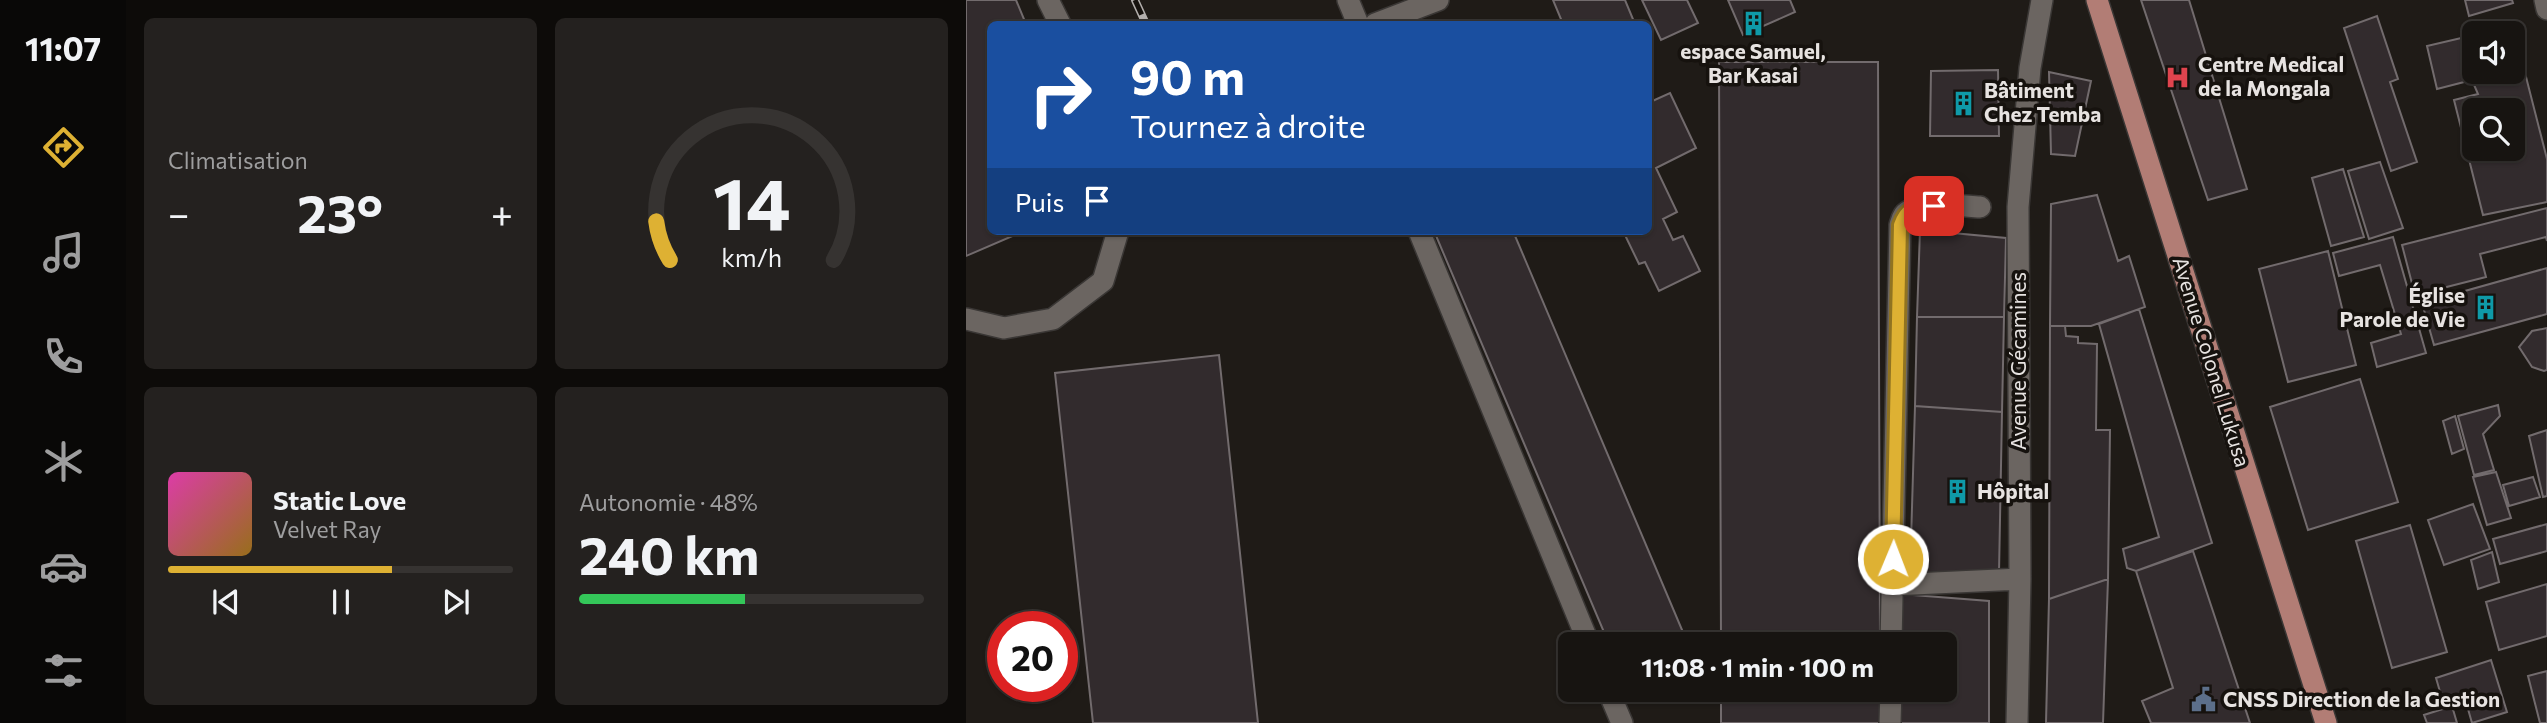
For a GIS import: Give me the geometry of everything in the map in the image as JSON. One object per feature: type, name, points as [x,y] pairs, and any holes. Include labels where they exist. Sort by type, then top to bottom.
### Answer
[{"type":"main road","name":"Avenue Colonel Lukusa","points":[[2097,0],[2326,723]]},
{"type":"street","points":[[1048,0],[1058,21]]},
{"type":"street","points":[[1348,0],[1357,21]]},
{"type":"street","points":[[1383,21],[1438,0]]},
{"type":"street","name":"Avenue Gécamines","points":[[2017,723],[2020,579],[2018,207],[2030,68],[2042,0]]},
{"type":"street","points":[[2545,0],[2547,9]]},
{"type":"street","points":[[1891,632],[1900,225],[1904,214],[1912,209],[1934,206],[1980,207]]},
{"type":"street","points":[[966,319],[1004,328],[1053,319],[1103,281],[1118,235]]},
{"type":"street","points":[[1421,235],[1584,632]]},
{"type":"street","points":[[1892,585],[2020,579]]},
{"type":"street","points":[[1613,702],[1622,723]]},
{"type":"street","points":[[1890,723],[1891,702]]},
{"type":"building","points":[[966,0],[1016,0],[1025,21],[987,21],[987,235],[1015,235],[966,256]]},
{"type":"building","points":[[1553,0],[1625,0],[1634,21],[1562,21]]},
{"type":"building","points":[[1642,0],[1687,0],[1698,23],[1661,40]]},
{"type":"building","name":"espace Samuel, Bar Kasai","points":[[1728,0],[1790,0],[1795,12],[1743,35]]},
{"type":"building","points":[[2141,0],[2189,0],[2247,189],[2208,200]]},
{"type":"building","points":[[2465,0],[2512,0],[2513,3],[2469,16]]},
{"type":"building","points":[[2377,16],[2398,79],[2390,82],[2417,162],[2391,171],[2344,28]]},
{"type":"building","points":[[2462,38],[2462,83],[2437,89],[2427,46]]},
{"type":"building","points":[[1719,62],[1878,62],[1880,632],[1721,632]]},
{"type":"building","name":"Bâtiment Chez Temba","points":[[1998,70],[1999,136],[1930,136],[1931,71]]},
{"type":"building","points":[[2049,72],[2091,81],[2075,156],[2051,154]]},
{"type":"building","points":[[2525,73],[2547,159],[2547,202],[2483,215],[2469,161],[2525,161],[2525,98],[2462,98],[2478,94],[2474,84],[2525,84]]},
{"type":"building","points":[[1670,93],[1696,148],[1656,168],[1677,212],[1663,219],[1673,240],[1683,236],[1700,271],[1659,291],[1645,262],[1639,264],[1625,235],[1652,235],[1652,101]]},
{"type":"building","points":[[2462,98],[2462,132],[2454,100]]},
{"type":"building","points":[[2380,162],[2403,228],[2369,239],[2348,171]]},
{"type":"building","points":[[2343,169],[2364,237],[2331,246],[2312,178]]},
{"type":"building","points":[[2097,195],[2118,261],[2129,256],[2145,307],[2091,326],[2050,326],[2051,204]]},
{"type":"building","points":[[2547,208],[2547,241],[2546,237],[2480,254],[2486,277],[2415,295],[2402,245]]},
{"type":"building","points":[[1920,230],[2006,238],[2004,317],[1917,317]]},
{"type":"building","points":[[1436,235],[1515,235],[1683,632],[1604,632]]},
{"type":"building","points":[[2393,237],[2426,353],[2377,367],[2371,343],[2401,334],[2380,265],[2339,276],[2333,253]]},
{"type":"building","points":[[2328,251],[2356,365],[2288,382],[2259,269]]},
{"type":"building","name":"Église Parole de Vie","points":[[2547,268],[2547,314],[2434,345],[2422,303]]},
{"type":"building","points":[[2139,309],[2212,543],[2136,571],[2127,568],[2123,549],[2159,537],[2099,324]]},
{"type":"building","points":[[1917,317],[2004,317],[2002,412],[1915,406]]},
{"type":"building","points":[[2050,326],[2065,326],[2066,336],[2078,337],[2078,343],[2097,344],[2096,430],[2110,430],[2108,579],[2049,599]]},
{"type":"building","points":[[2547,328],[2547,370],[2544,371],[2532,367],[2519,347],[2532,331]]},
{"type":"building","points":[[1219,355],[1258,723],[1093,723],[1055,373]]},
{"type":"building","points":[[2360,379],[2398,502],[2308,530],[2270,407]]},
{"type":"building","points":[[2498,405],[2500,416],[2483,434],[2494,470],[2474,475],[2458,416]]},
{"type":"building","name":"Hôpital","points":[[1915,406],[2002,412],[1999,573],[1910,575]]},
{"type":"building","points":[[2455,416],[2464,449],[2452,454],[2443,421]]},
{"type":"building","points":[[2547,430],[2547,496],[2543,497],[2529,436]]},
{"type":"building","points":[[2496,472],[2511,518],[2487,525],[2473,477]]},
{"type":"building","points":[[2533,477],[2540,497],[2509,506],[2503,485]]},
{"type":"building","points":[[2473,504],[2490,549],[2444,565],[2428,520]]},
{"type":"building","points":[[2547,524],[2547,551],[2500,564],[2493,539]]},
{"type":"building","points":[[2410,525],[2447,652],[2392,668],[2356,541]]},
{"type":"building","points":[[2193,551],[2250,723],[2151,723],[2142,701],[2173,688],[2136,571]]},
{"type":"building","points":[[2492,552],[2499,582],[2478,589],[2471,560]]},
{"type":"building","points":[[2108,579],[2103,723],[2046,723],[2049,599]]},
{"type":"building","points":[[2547,584],[2547,636],[2499,650],[2486,602]]},
{"type":"building","points":[[1900,594],[1989,601],[1989,723],[1901,723],[1901,702],[1957,702],[1957,632],[1900,632]]},
{"type":"building","points":[[2491,660],[2507,712],[2472,723],[2464,695],[2443,702],[2436,678]]},
{"type":"building","points":[[2547,671],[2547,723],[2540,723],[2528,676]]},
{"type":"building","points":[[1721,702],[1880,702],[1880,723],[1721,723]]},
{"type":"building","points":[[2452,706],[2457,723],[2427,723],[2424,715]]},
{"type":"railway","points":[[1135,0],[1145,21]]},
{"type":"place","name":"espace Samuel, Bar Kasai","points":[[1753,23]]},
{"type":"place","name":"Centre Medical de la Mongala","points":[[2178,77]]},
{"type":"place","name":"Bâtiment Chez Temba","points":[[1964,103]]},
{"type":"place","name":"Église Parole de Vie","points":[[2485,308]]},
{"type":"place","name":"Hôpital","points":[[1957,492]]},
{"type":"place","name":"CNSS Direction de la Gestion","points":[[2203,700]]},
{"type":"route","points":[[1893,559],[1900,225],[1904,214],[1912,209],[1934,206]]}]
